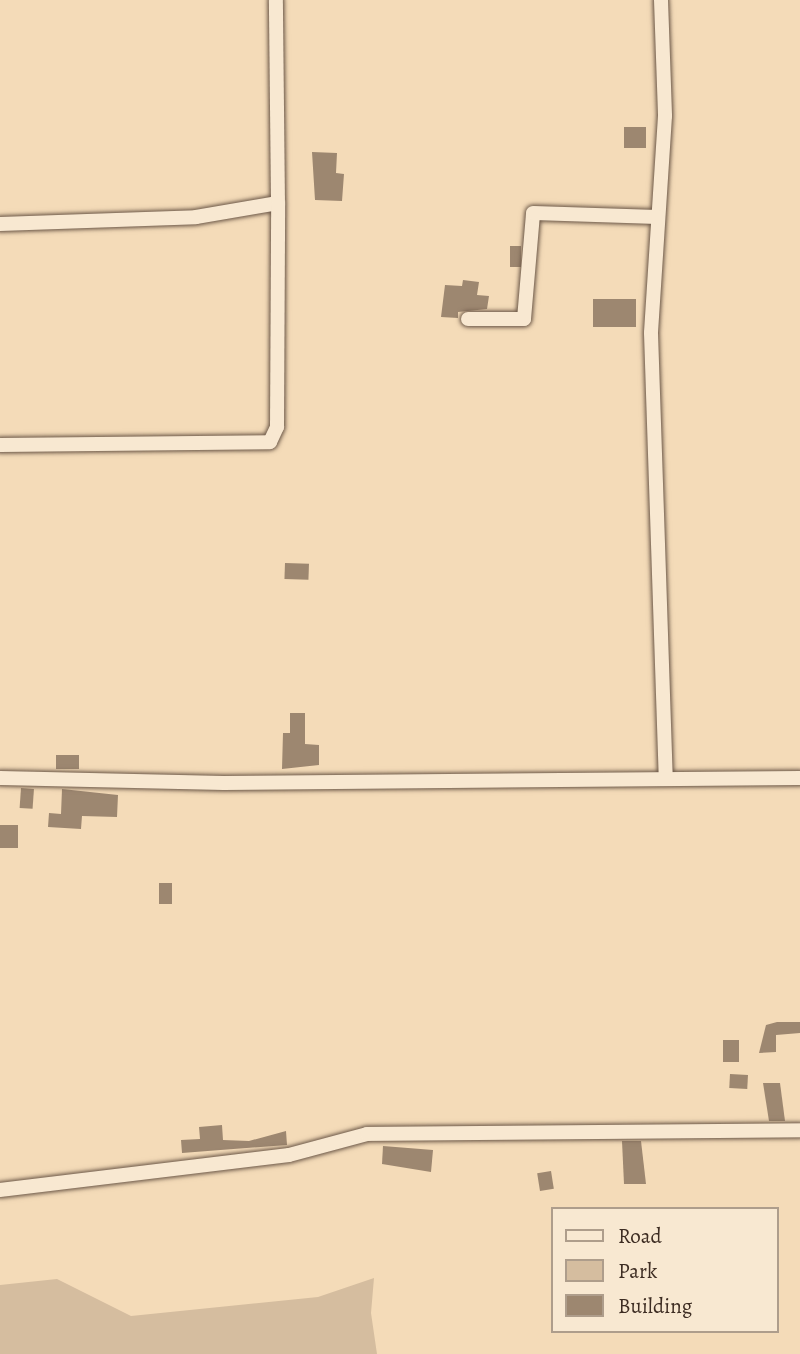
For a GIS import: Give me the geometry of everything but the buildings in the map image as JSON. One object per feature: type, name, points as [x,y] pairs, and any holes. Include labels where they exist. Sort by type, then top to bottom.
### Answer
[{"type":"street","points":[[0,445],[270,442],[277,427],[276,0]]},
{"type":"street","points":[[661,0],[665,116],[651,346],[666,778]]},
{"type":"street","points":[[0,224],[196,217],[278,203]]},
{"type":"street","points":[[468,319],[524,319],[533,213],[659,217]]},
{"type":"street","points":[[0,778],[224,783],[800,778]]},
{"type":"street","points":[[0,1190],[289,1155],[367,1134],[800,1130]]},
{"type":"green space","points":[[374,1278],[371,1313],[377,1354],[0,1354],[0,1285],[57,1279],[131,1316],[318,1297]]}]
